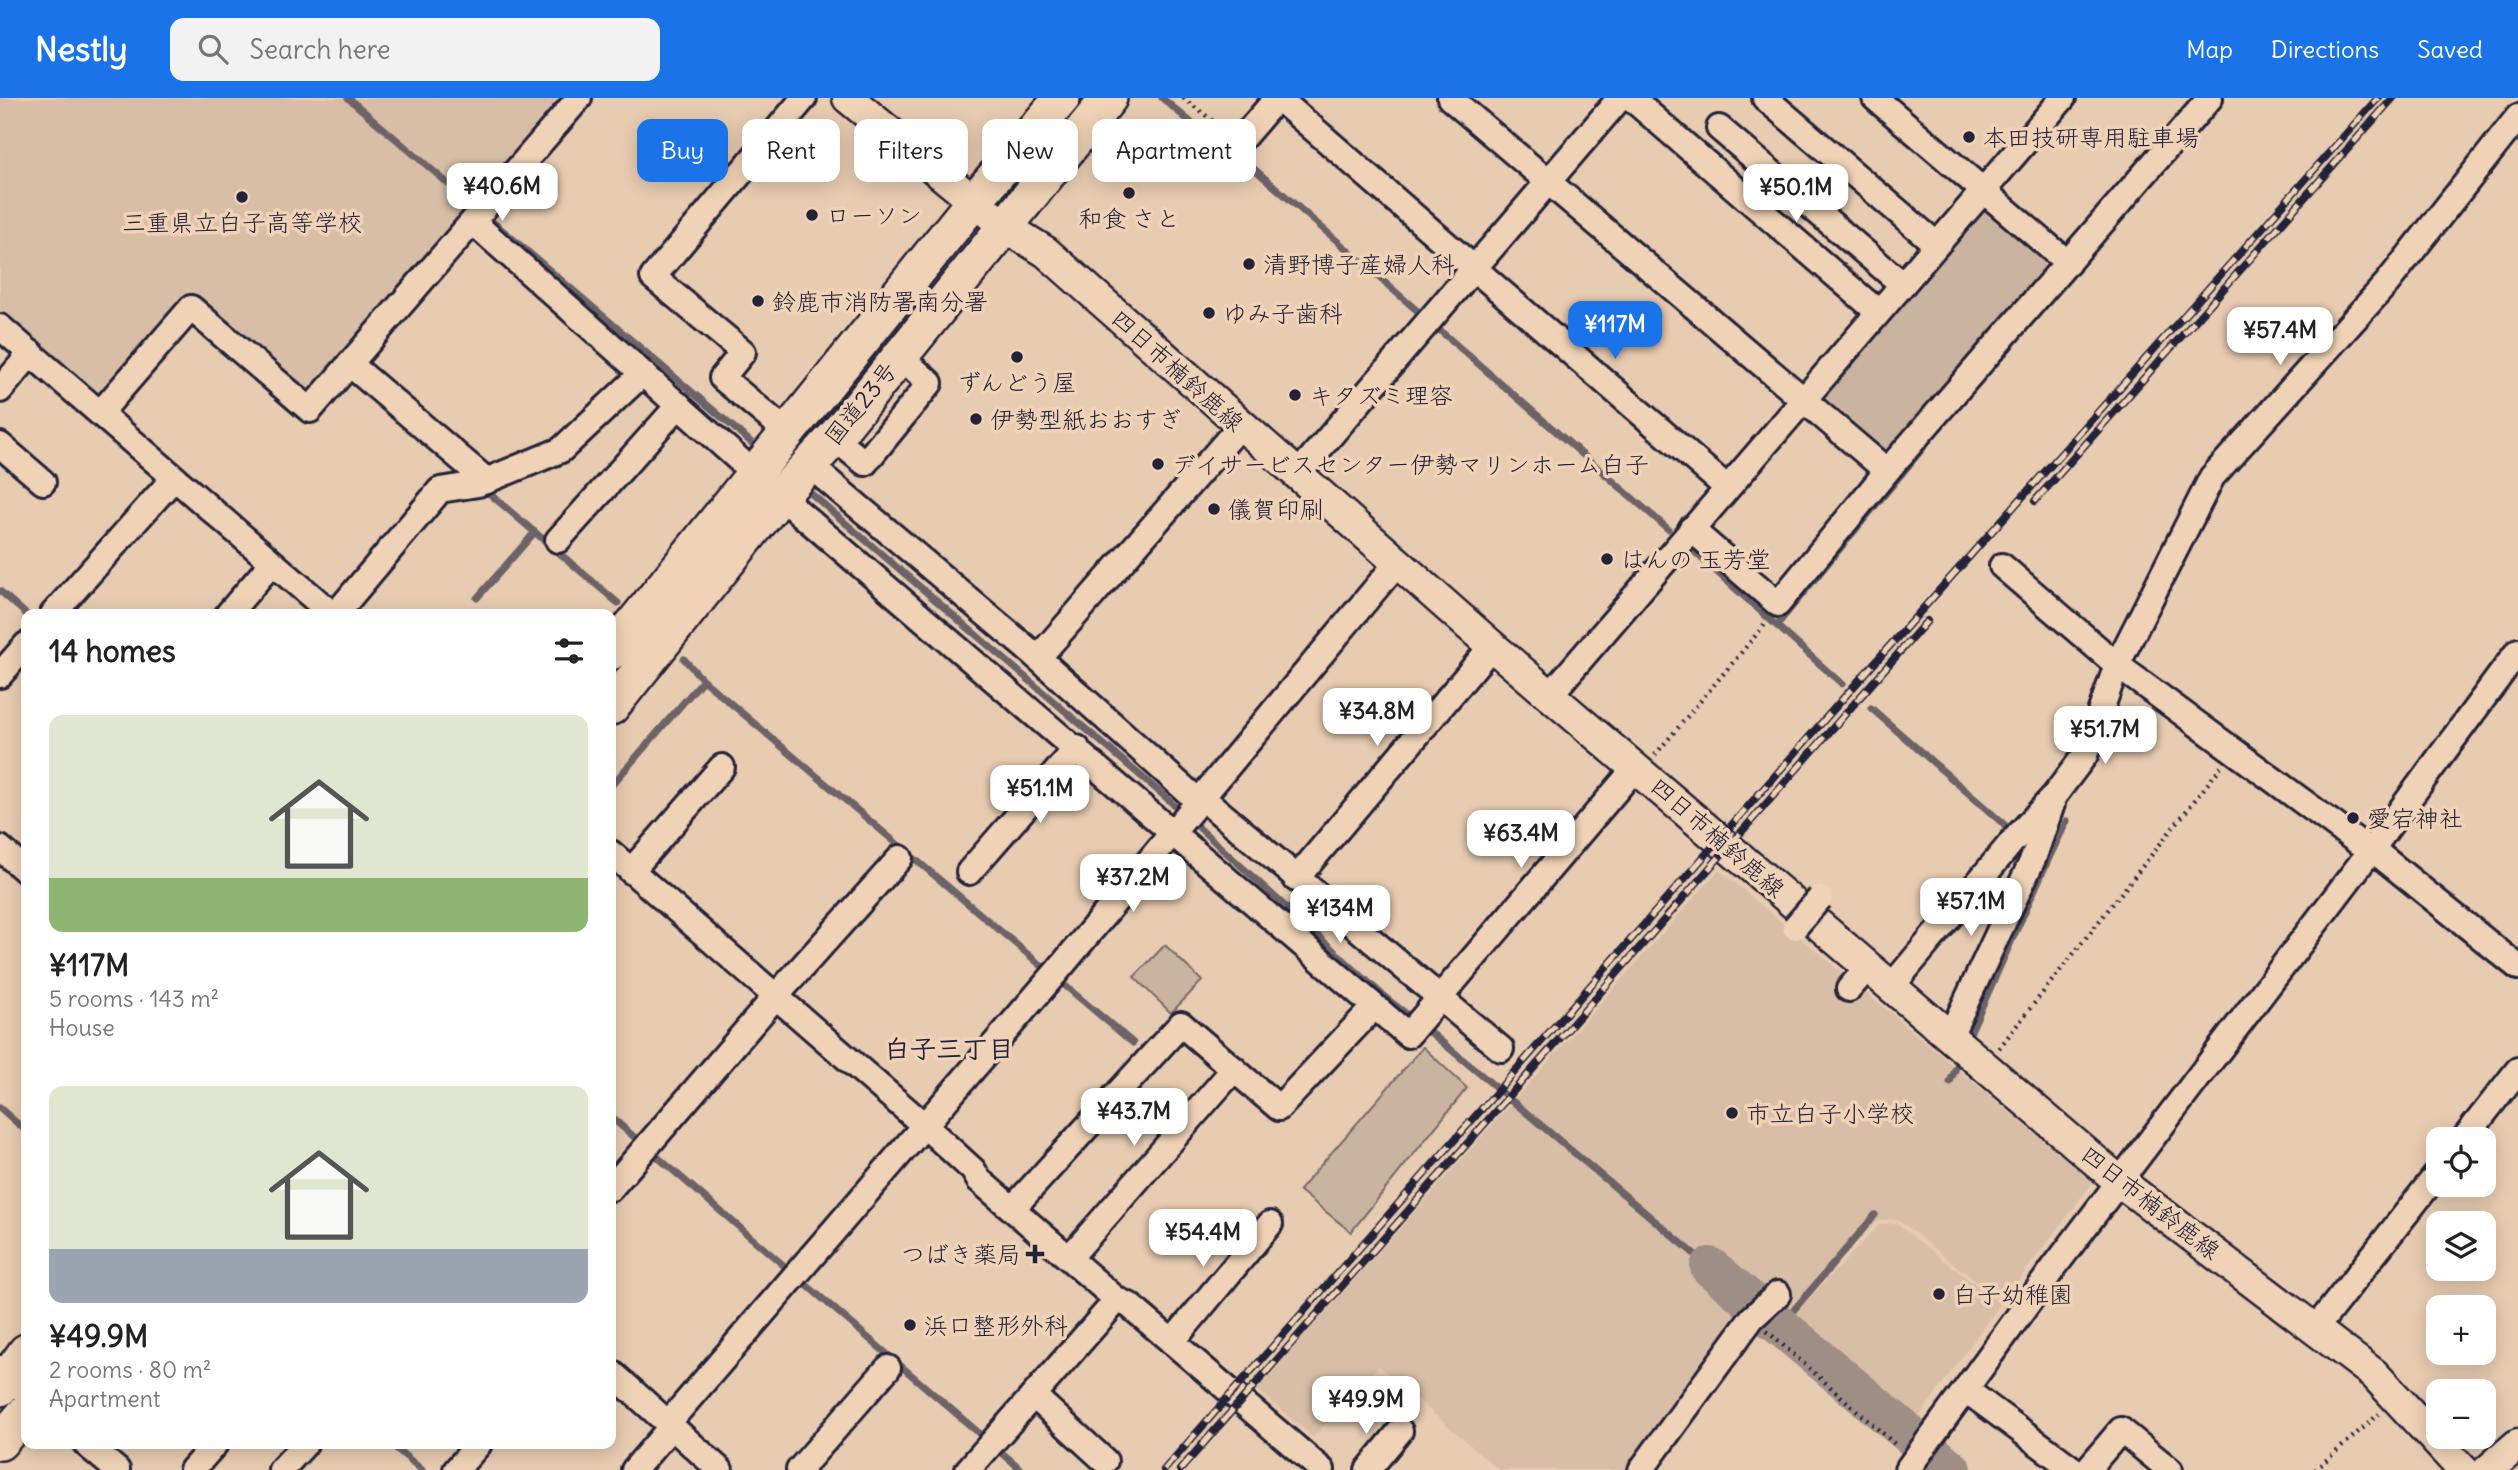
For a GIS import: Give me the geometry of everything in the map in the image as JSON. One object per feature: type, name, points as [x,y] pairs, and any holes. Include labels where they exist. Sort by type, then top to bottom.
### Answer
[{"type":"highway","name":"国道23号","points":[[616,646],[974,201],[1062,98]]},
{"type":"highway","name":"国道23号","points":[[616,701],[792,482],[834,438],[1109,98]]},
{"type":"highway","points":[[0,1442],[21,1418]]},
{"type":"main road","name":"四日市楠鈴鹿線","points":[[848,98],[1004,226],[1046,252],[1296,477],[2119,1181],[2316,1328],[2399,1397],[2463,1470]]},
{"type":"main road","points":[[2488,1470],[2518,1444]]},
{"type":"street","points":[[101,412],[191,307],[310,410],[579,98]]},
{"type":"street","points":[[770,454],[722,378],[743,352],[653,277],[804,98]]},
{"type":"street","points":[[1256,123],[1278,98],[1726,487]]},
{"type":"street","points":[[1450,98],[1887,471]]},
{"type":"street","points":[[1296,477],[1620,98]]},
{"type":"street","points":[[1631,98],[1878,312]]},
{"type":"street","points":[[1765,98],[1936,244]]},
{"type":"street","points":[[1875,98],[1902,106],[1984,190],[2068,262]]},
{"type":"street","points":[[1549,695],[2063,98]]},
{"type":"street","points":[[1685,535],[1778,604],[1887,471],[2210,98]]},
{"type":"street","points":[[1950,1036],[2027,843],[2054,796],[2085,755],[2117,665],[2212,477],[2388,283],[2518,117]]},
{"type":"street","points":[[1719,128],[1902,285]]},
{"type":"street","points":[[473,222],[680,405],[770,454]]},
{"type":"street","points":[[0,327],[101,412],[323,609]]},
{"type":"street","points":[[0,390],[31,353]]},
{"type":"street","points":[[351,365],[486,481]]},
{"type":"street","points":[[329,609],[440,490],[486,481],[561,450],[642,374]]},
{"type":"street","points":[[558,540],[680,405]]},
{"type":"street","points":[[1038,658],[1240,426]]},
{"type":"street","points":[[0,445],[43,482]]},
{"type":"street","points":[[58,609],[174,478]]},
{"type":"street","points":[[792,482],[1038,658],[1197,800],[1206,801],[1437,1003],[1501,1049]]},
{"type":"street","points":[[792,482],[1077,748],[1408,1035],[1638,769]]},
{"type":"street","points":[[232,609],[272,563]]},
{"type":"street","points":[[635,1470],[794,1276],[1052,977],[1397,563]]},
{"type":"street","points":[[2002,566],[2117,665],[2371,850],[2518,967]]},
{"type":"street","points":[[1296,879],[1492,646]]},
{"type":"street","points":[[1912,1466],[1966,1390],[2045,1260],[2119,1181],[2371,850],[2518,650]]},
{"type":"street","points":[[0,675],[21,651]]},
{"type":"street","points":[[969,872],[1077,748]]},
{"type":"street","points":[[631,871],[722,767]]},
{"type":"street","points":[[1892,986],[2027,843]]},
{"type":"street","points":[[0,848],[21,867]]},
{"type":"street","points":[[616,858],[925,1126],[1013,1209],[1117,1300],[1129,1305],[1322,1470]]},
{"type":"street","points":[[616,1182],[776,996],[900,858]]},
{"type":"street","points":[[1795,927],[1820,898]]},
{"type":"street","points":[[1849,989],[1869,966]]},
{"type":"street","points":[[1013,1209],[1181,1024],[1279,1108],[1374,1007]]},
{"type":"street","points":[[1070,1257],[1234,1069]]},
{"type":"street","points":[[2473,1127],[2518,1070]]},
{"type":"street","points":[[2316,1328],[2426,1187]]},
{"type":"street","points":[[1172,1342],[1270,1224]]},
{"type":"street","points":[[1641,1470],[1752,1318],[1778,1294]]},
{"type":"street","points":[[983,1453],[1117,1300]]},
{"type":"street","points":[[799,1470],[888,1368]]},
{"type":"street","points":[[616,1376],[720,1470]]},
{"type":"street","points":[[1966,1390],[2074,1470]]},
{"type":"street","points":[[1034,1396],[1105,1461]]},
{"type":"street","points":[[2087,1470],[2121,1430],[2169,1470]]},
{"type":"street","points":[[1368,1470],[1400,1431]]},
{"type":"street","points":[[92,1449],[117,1470]]},
{"type":"street","points":[[192,1470],[211,1449]]},
{"type":"street","points":[[281,1470],[300,1449]]},
{"type":"street","points":[[456,1470],[475,1449]]},
{"type":"path","points":[[1184,98],[1205,115]]},
{"type":"path","points":[[1638,769],[1765,625]]},
{"type":"path","points":[[1985,1066],[2233,752]]},
{"type":"path","points":[[1752,1318],[1912,1466]]},
{"type":"path","points":[[2315,1470],[2399,1397]]},
{"type":"shaded area","name":"三重県立白子高等学校","points":[[0,98],[568,98],[316,394],[304,391],[192,296],[105,396],[94,395],[0,314]]},
{"type":"shaded area","points":[[1999,209],[2054,257],[2054,269],[1886,457],[1827,407],[1823,394],[1984,210]]},
{"type":"shaded area","points":[[1719,870],[2093,1182],[2002,1302],[1897,1219],[1878,1220],[1791,1310],[1765,1287],[1718,1339],[1679,1391],[1629,1470],[1499,1470],[1379,1366],[1313,1437],[1257,1389]]},
{"type":"shaded area","points":[[1165,945],[1202,981],[1171,1013],[1134,977]]},
{"type":"shaded area","points":[[1423,1047],[1467,1088],[1351,1232],[1299,1190]]},
{"type":"shaded area","points":[[1896,1223],[2000,1304],[1919,1417],[1794,1314],[1880,1224]]},
{"type":"waterway","points":[[348,98],[760,450]]},
{"type":"waterway","points":[[1162,98],[1193,124],[1205,126],[1668,529]]},
{"type":"waterway","points":[[1777,625],[1923,448]]},
{"type":"waterway","points":[[801,485],[1163,795],[1386,998],[1710,1267]]},
{"type":"waterway","points":[[484,489],[618,603]]},
{"type":"waterway","points":[[477,598],[535,532]]},
{"type":"waterway","points":[[1690,548],[1842,684]]},
{"type":"waterway","points":[[0,591],[21,610]]},
{"type":"waterway","points":[[684,659],[703,680]]},
{"type":"waterway","points":[[616,780],[703,680],[1133,1043]]},
{"type":"waterway","points":[[1871,708],[2015,834]]},
{"type":"waterway","points":[[2049,858],[2067,821]]},
{"type":"waterway","points":[[1970,1033],[2049,858],[2039,851]]},
{"type":"waterway","points":[[1950,1082],[1960,1058]]},
{"type":"waterway","points":[[0,1108],[21,1127]]},
{"type":"waterway","points":[[616,1121],[1022,1470]]},
{"type":"waterway","points":[[1780,1326],[1875,1215]]},
{"type":"waterway","points":[[1710,1267],[1952,1470]]},
{"type":"waterway","points":[[397,1449],[422,1470]]},
{"type":"railway","points":[[1164,1470],[1862,677],[2378,98]]},
{"type":"railway","points":[[2035,501],[2393,98]]},
{"type":"railway","points":[[1180,1470],[1927,621]]},
{"type":"place","name":"本田技研専用駐車場","points":[[1969,137]]},
{"type":"place","name":"和食 さと","points":[[1129,193]]},
{"type":"place","name":"三重県立白子高等学校","points":[[242,197]]},
{"type":"place","name":"ローソン","points":[[812,215]]},
{"type":"place","name":"清野博子産婦人科","points":[[1249,264]]},
{"type":"place","name":"鈴鹿市消防署南分署","points":[[758,301]]},
{"type":"place","name":"ゆみ子歯科","points":[[1209,313]]},
{"type":"place","name":"ずんどう屋","points":[[1017,357]]},
{"type":"place","name":"キタズミ理容","points":[[1295,395]]},
{"type":"place","name":"伊勢型紙おおすぎ","points":[[976,419]]},
{"type":"place","name":"デイサービスセンター伊勢マリンホーム白子","points":[[1158,464]]},
{"type":"place","name":"儀賀印刷","points":[[1214,509]]},
{"type":"place","name":"はんの 玉芳堂","points":[[1607,559]]},
{"type":"place","name":"愛宕神社","points":[[2353,818]]},
{"type":"place","name":"市立白子小学校","points":[[1732,1113]]},
{"type":"place","name":"つばき薬局","points":[[1035,1254]]},
{"type":"place","name":"白子幼稚園","points":[[1939,1294]]},
{"type":"place","name":"浜口整形外科","points":[[910,1325]]},
{"type":"district","name":"白子三丁目","points":[[949,1048]]}]
